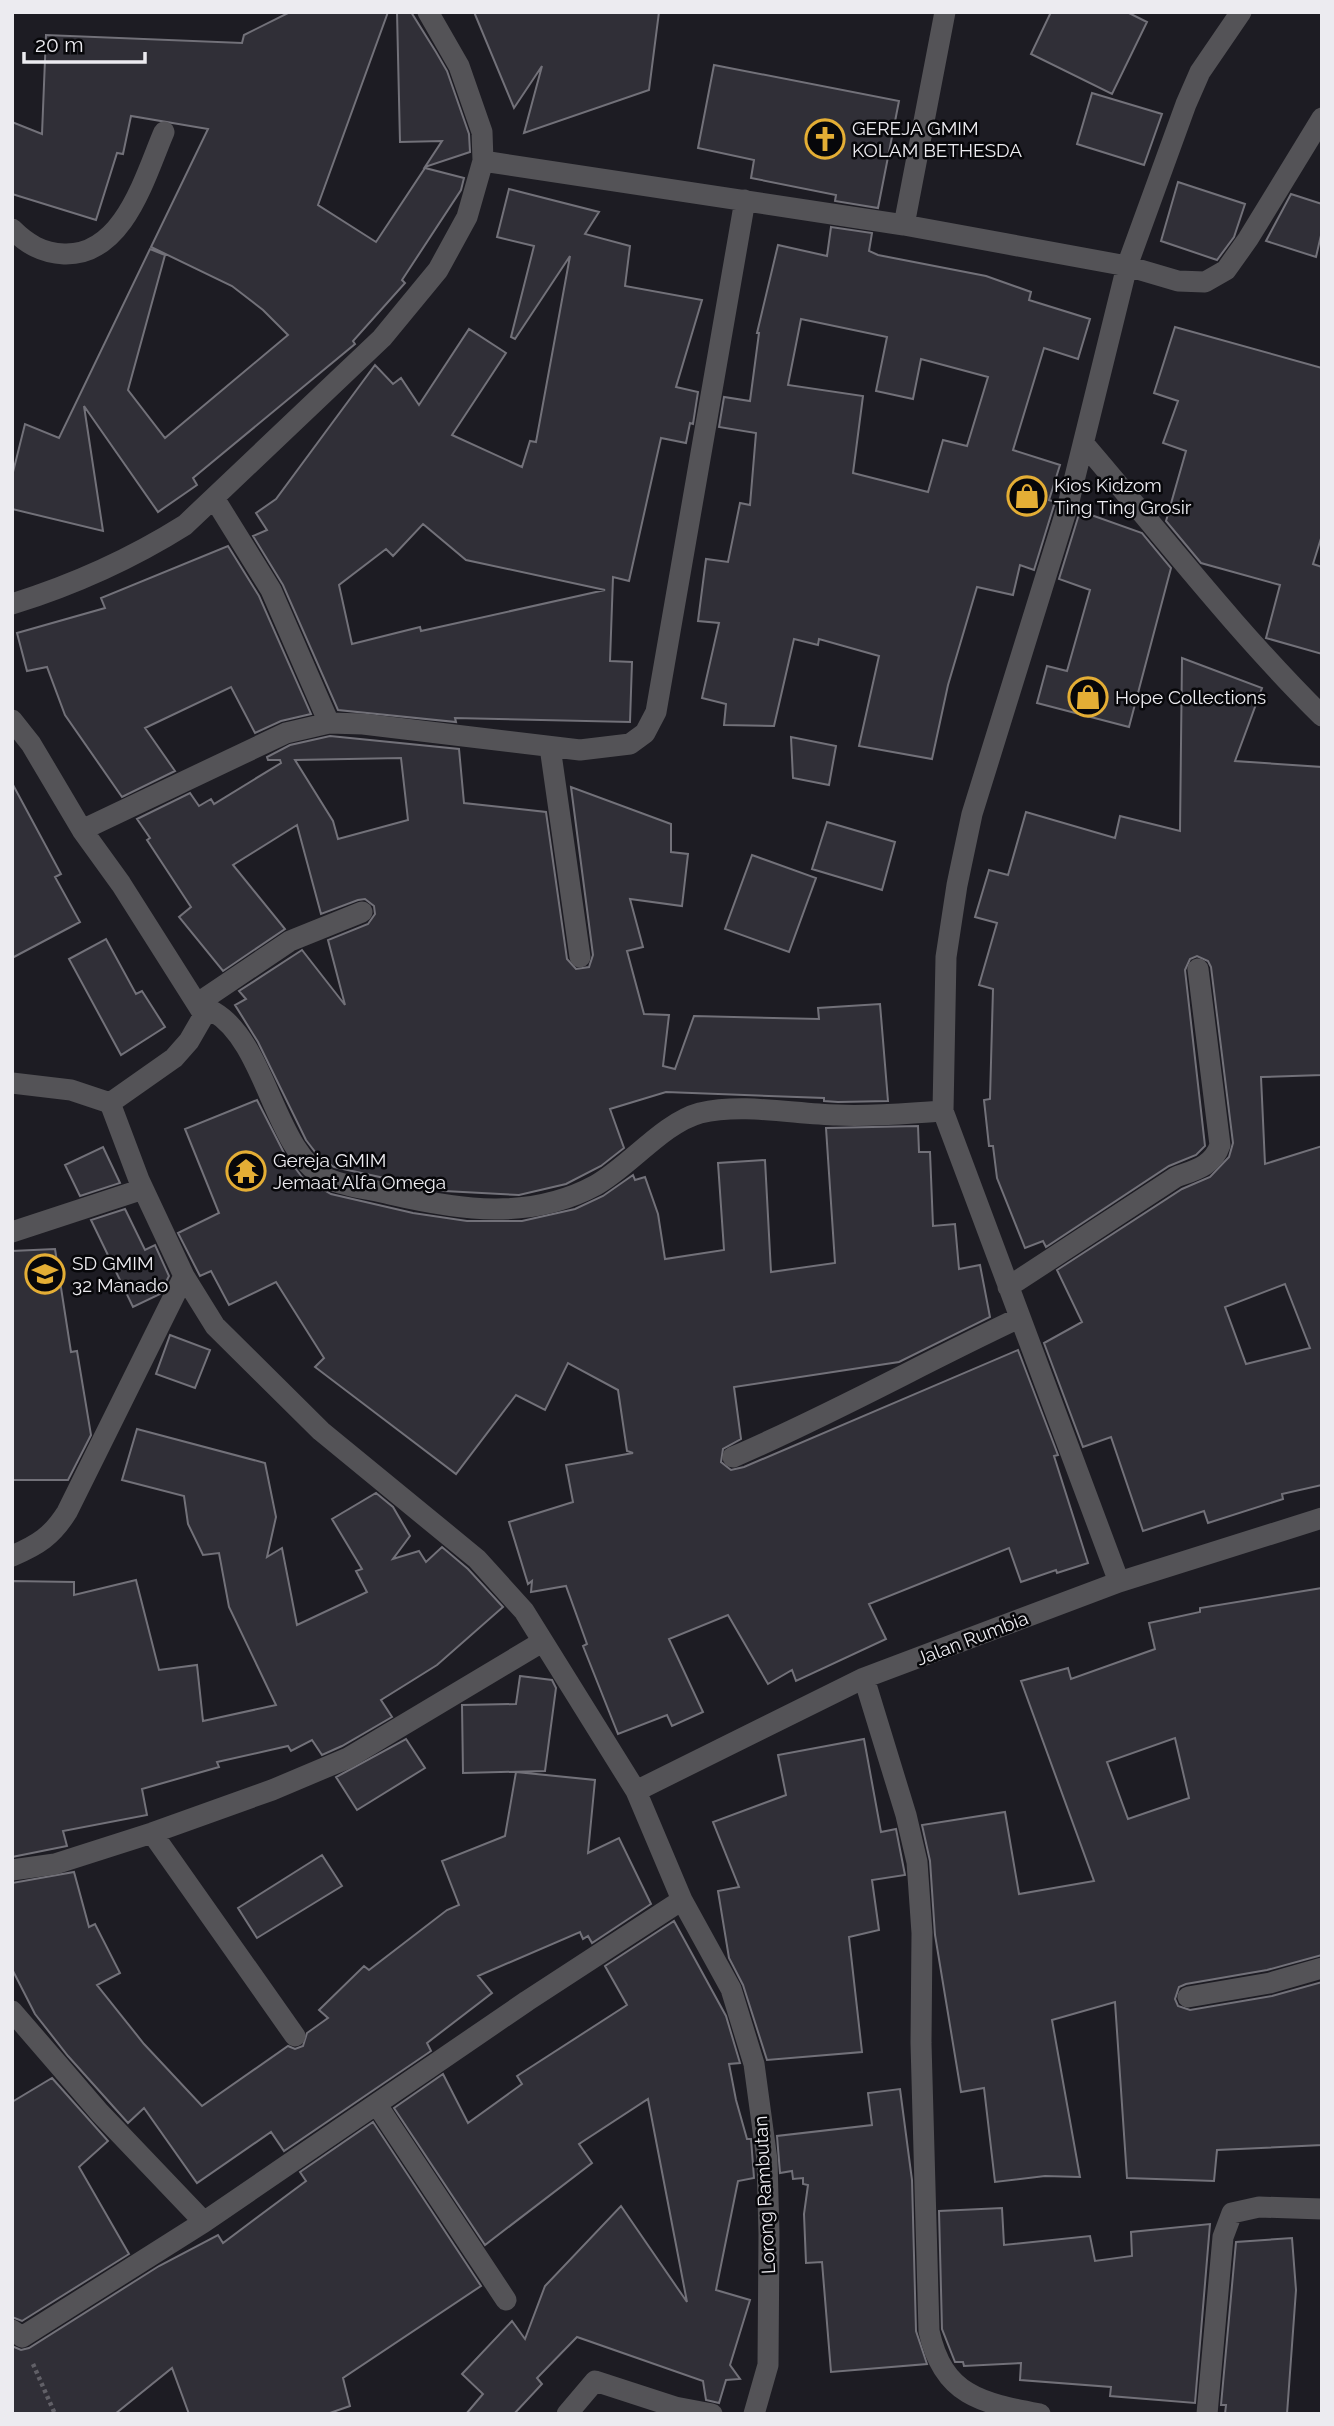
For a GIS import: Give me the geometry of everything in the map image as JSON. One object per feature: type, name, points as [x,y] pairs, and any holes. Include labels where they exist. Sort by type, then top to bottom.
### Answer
[{"type":"street","points":[[12,604],[59,589],[147,549],[185,525],[382,338],[438,270],[467,217],[484,162],[482,132],[459,66],[428,12]]},
{"type":"street","points":[[904,225],[945,12]]},
{"type":"street","points":[[1119,1582],[943,1111],[946,957],[972,814],[1084,444],[1127,266],[1200,72],[1241,12]]},
{"type":"street","points":[[484,162],[904,225],[1127,266],[1178,281],[1205,282],[1226,270],[1322,118]]},
{"type":"street","points":[[12,229],[31,246],[50,253],[70,254],[96,246],[118,227],[130,209],[164,132]]},
{"type":"street","points":[[82,830],[286,733],[329,723],[363,724],[580,750],[630,744],[645,733],[656,712],[745,200]]},
{"type":"street","points":[[1084,444],[1195,579],[1279,674],[1322,716]]},
{"type":"street","points":[[214,498],[271,590],[329,723]]},
{"type":"street","points":[[12,720],[31,744],[82,830],[121,884],[201,1009],[226,1019],[238,1034],[285,1127],[310,1167],[328,1178],[434,1204],[486,1211],[542,1204],[596,1185],[696,1114],[725,1108],[841,1116],[943,1111]]},
{"type":"street","points":[[550,747],[580,957]]},
{"type":"street","points":[[12,1083],[71,1090],[110,1103],[174,1058],[189,1041],[201,1009],[290,941],[362,912]]},
{"type":"street","points":[[1008,1287],[1177,1177],[1207,1165],[1216,1157],[1220,1145],[1198,969]]},
{"type":"street","name":"Lorong Rambutan","points":[[110,1103],[143,1189],[184,1276],[215,1326],[321,1431],[477,1559],[524,1611],[636,1791],[682,1900],[731,1989],[754,2064],[767,2160],[769,2247],[768,2365],[754,2414]]},
{"type":"street","points":[[12,1232],[143,1189]]},
{"type":"street","points":[[12,1556],[40,1544],[55,1531],[67,1512],[184,1276]]},
{"type":"street","points":[[733,1457],[803,1427],[932,1358],[1019,1318]]},
{"type":"street","name":"Jalan Rumbia","points":[[636,1791],[864,1678],[1119,1582],[1322,1518]]},
{"type":"street","points":[[12,1870],[55,1864],[152,1833],[272,1790],[348,1758],[542,1642]]},
{"type":"street","points":[[864,1678],[906,1815],[917,1862],[922,1933],[921,2043],[929,2331],[934,2353],[945,2372],[965,2393],[996,2406],[1040,2414]]},
{"type":"street","points":[[152,1833],[295,2036]]},
{"type":"street","points":[[17,2333],[204,2222],[682,1900]]},
{"type":"street","points":[[1188,1997],[1270,1983],[1322,1968]]},
{"type":"street","points":[[12,2011],[100,2113],[204,2222]]},
{"type":"street","points":[[377,2105],[506,2300]]},
{"type":"street","points":[[1207,2414],[1223,2237],[1228,2220],[1232,2213],[1259,2207],[1322,2209]]},
{"type":"street","points":[[567,2414],[595,2381],[675,2407],[712,2414]]},
{"type":"path","points":[[17,2333],[55,2414]]},
{"type":"building","points":[[290,12],[388,12],[318,205],[376,242],[425,168],[464,178],[461,190],[402,280],[405,283],[353,341],[355,344],[193,478],[197,485],[158,512],[84,406],[103,531],[12,509],[12,476],[25,424],[59,438],[150,249],[165,255],[128,390],[165,438],[288,335],[263,310],[232,286],[151,247],[208,129],[131,116],[123,154],[117,153],[96,220],[12,194],[12,122],[42,134],[46,35],[242,43],[244,35]]},
{"type":"building","points":[[397,12],[411,12],[447,71],[469,134],[470,152],[425,167],[442,141],[400,142]]},
{"type":"building","points":[[474,12],[659,12],[649,90],[524,133],[542,66],[514,108]]},
{"type":"building","points":[[1051,12],[1127,12],[1147,22],[1112,94],[1031,54]]},
{"type":"building","name":"GEREJA GMIM KOLAM BETHESDA","points":[[714,65],[899,101],[878,208],[835,201],[836,195],[751,178],[754,160],[698,148]]},
{"type":"building","points":[[1092,93],[1162,114],[1144,165],[1077,144]]},
{"type":"building","points":[[1178,182],[1245,204],[1234,237],[1217,260],[1161,241]]},
{"type":"building","points":[[509,189],[599,212],[585,234],[630,246],[625,286],[702,300],[676,387],[698,392],[693,424],[690,423],[686,443],[661,438],[629,581],[613,577],[610,661],[632,662],[630,722],[455,718],[456,722],[338,710],[283,585],[253,536],[267,530],[256,513],[276,499],[375,365],[393,384],[401,378],[419,405],[469,329],[506,353],[452,435],[522,467],[530,441],[536,442],[570,256],[515,339],[511,337],[534,246],[497,237]],"holes":[[[423,524],[466,560],[605,590],[421,631],[420,627],[352,644],[339,585],[386,549],[393,556]]]},
{"type":"building","points":[[1291,194],[1322,204],[1322,231],[1316,257],[1266,241]]},
{"type":"building","points":[[831,227],[872,233],[869,251],[878,255],[986,276],[1031,292],[1029,300],[1090,319],[1078,359],[1044,348],[1013,450],[1060,465],[1049,500],[1055,502],[1034,570],[1020,565],[1013,595],[977,587],[948,685],[932,759],[859,746],[879,656],[819,639],[818,645],[794,639],[774,726],[724,725],[726,704],[702,698],[719,623],[698,621],[706,559],[728,562],[740,503],[750,505],[756,433],[719,427],[724,397],[750,401],[757,333],[778,245],[827,256]],"holes":[[[801,319],[887,337],[876,391],[913,399],[921,359],[988,377],[967,446],[943,440],[928,492],[853,473],[863,396],[788,385]]]},
{"type":"building","points":[[1175,327],[1322,368],[1322,535],[1313,564],[1322,567],[1322,654],[1266,638],[1280,585],[1201,563],[1166,521],[1186,451],[1163,443],[1178,401],[1154,393]]},
{"type":"building","points":[[1080,511],[1142,533],[1171,568],[1129,727],[1037,703],[1047,666],[1067,671],[1090,590],[1059,579]]},
{"type":"building","points":[[228,546],[259,596],[311,714],[281,721],[255,733],[231,687],[145,728],[175,771],[122,797],[65,715],[47,667],[27,671],[17,633],[105,608],[101,598]]},
{"type":"building","points":[[1182,658],[1262,688],[1235,761],[1322,767],[1322,1075],[1261,1077],[1265,1164],[1322,1146],[1322,1485],[1282,1494],[1283,1499],[1208,1523],[1204,1511],[1143,1531],[1111,1437],[1083,1447],[1044,1343],[1082,1322],[1057,1270],[1182,1189],[1210,1177],[1229,1157],[1233,1143],[1211,967],[1208,961],[1197,956],[1190,959],[1185,970],[1205,1146],[1196,1155],[1169,1166],[1046,1247],[1043,1241],[1025,1248],[997,1178],[993,1146],[989,1146],[984,1100],[990,1099],[993,989],[979,985],[997,923],[975,917],[989,870],[1008,875],[1026,812],[1115,838],[1120,816],[1180,831]],"holes":[[[1285,1284],[1310,1348],[1246,1364],[1225,1307]]]},
{"type":"building","points":[[330,736],[459,749],[464,803],[546,812],[567,959],[576,969],[589,967],[593,955],[571,787],[671,824],[671,852],[688,854],[682,906],[630,899],[643,947],[627,951],[644,1014],[669,1015],[663,1066],[675,1069],[694,1016],[819,1019],[818,1008],[880,1004],[888,1101],[838,1102],[824,1101],[824,1098],[666,1092],[610,1109],[624,1148],[601,1166],[566,1184],[519,1195],[444,1191],[334,1167],[319,1157],[306,1140],[258,1042],[235,1005],[246,999],[239,991],[302,950],[345,1005],[328,940],[368,924],[375,914],[374,906],[365,899],[358,900],[321,914],[297,825],[233,865],[285,929],[223,971],[179,917],[191,907],[147,840],[150,838],[137,819],[190,793],[199,806],[211,799],[214,804],[281,763],[280,760],[268,760],[267,757],[290,745]],"holes":[[[401,758],[408,820],[338,839],[333,821],[295,760]]]},
{"type":"building","points":[[791,737],[836,746],[829,785],[793,778]]},
{"type":"building","points":[[12,783],[61,874],[55,877],[80,922],[12,958]]},
{"type":"building","points":[[827,822],[895,842],[882,890],[812,869]]},
{"type":"building","points":[[752,855],[816,878],[789,952],[725,929]]},
{"type":"building","points":[[106,939],[136,994],[142,991],[165,1027],[121,1055],[69,959]]},
{"type":"building","points":[[257,1100],[284,1153],[302,1177],[331,1194],[413,1213],[467,1221],[522,1221],[575,1209],[603,1196],[633,1175],[635,1180],[645,1177],[658,1214],[665,1259],[724,1250],[718,1163],[765,1160],[771,1272],[835,1263],[826,1128],[918,1126],[919,1152],[930,1152],[933,1226],[955,1224],[959,1269],[980,1265],[990,1317],[899,1362],[734,1387],[741,1439],[723,1449],[721,1462],[731,1470],[744,1467],[1018,1350],[1058,1455],[1054,1456],[1088,1563],[1021,1582],[1009,1548],[869,1604],[886,1639],[796,1681],[792,1670],[768,1684],[728,1615],[669,1639],[703,1712],[672,1726],[667,1715],[618,1734],[583,1646],[587,1644],[566,1586],[531,1592],[532,1581],[528,1584],[509,1522],[573,1502],[566,1465],[633,1453],[627,1451],[618,1390],[568,1363],[545,1410],[516,1395],[456,1474],[315,1367],[324,1358],[276,1282],[229,1305],[211,1271],[200,1276],[178,1233],[219,1213],[185,1129]]},
{"type":"building","points":[[103,1147],[120,1183],[80,1196],[65,1165]]},
{"type":"building","points":[[125,1209],[145,1250],[155,1245],[169,1276],[160,1294],[133,1307],[91,1220]]},
{"type":"building","points":[[55,1249],[71,1352],[77,1351],[91,1435],[68,1480],[12,1480],[12,1251]]},
{"type":"building","points":[[170,1335],[210,1350],[195,1388],[156,1374]]},
{"type":"building","points":[[137,1429],[265,1463],[276,1517],[267,1557],[282,1548],[297,1625],[367,1592],[356,1571],[362,1569],[332,1519],[376,1493],[393,1507],[410,1536],[393,1559],[419,1551],[426,1562],[442,1547],[468,1569],[503,1607],[437,1665],[381,1700],[392,1717],[342,1746],[322,1755],[312,1740],[291,1751],[288,1746],[217,1762],[219,1767],[142,1789],[147,1815],[63,1831],[67,1846],[12,1857],[12,1581],[74,1582],[74,1595],[136,1580],[159,1670],[197,1665],[203,1721],[276,1705],[229,1607],[219,1553],[203,1555],[188,1524],[184,1496],[122,1480]]},
{"type":"building","points":[[1322,1588],[1322,1955],[1267,1970],[1186,1984],[1179,1987],[1175,1999],[1178,2006],[1190,2010],[1272,1996],[1322,1982],[1322,2145],[1217,2150],[1214,2181],[1127,2178],[1115,2002],[1052,2020],[1080,2177],[1045,2176],[995,2182],[984,2088],[961,2092],[935,1935],[930,1861],[922,1825],[1005,1812],[1019,1894],[1094,1881],[1021,1681],[1068,1668],[1071,1679],[1155,1649],[1149,1623],[1200,1612],[1200,1608]],"holes":[[[1175,1738],[1189,1798],[1128,1819],[1107,1762]]]},
{"type":"building","points":[[520,1676],[552,1680],[556,1688],[545,1771],[463,1773],[462,1705],[516,1704]]},
{"type":"building","points":[[406,1739],[425,1768],[357,1810],[336,1777]]},
{"type":"building","points":[[864,1739],[881,1832],[896,1829],[905,1875],[872,1880],[879,1930],[849,1937],[862,2052],[767,2060],[743,1985],[729,1958],[718,1891],[739,1887],[713,1822],[786,1795],[778,1755]]},
{"type":"building","points":[[516,1772],[595,1780],[588,1853],[619,1838],[651,1904],[592,1943],[588,1936],[583,1939],[580,1932],[478,1976],[492,1993],[427,2043],[431,2051],[284,2151],[271,2132],[197,2183],[144,2108],[128,2123],[68,2056],[35,2014],[12,1969],[12,1883],[74,1872],[89,1927],[95,1924],[120,1973],[97,1985],[144,2044],[202,2106],[288,2046],[295,2049],[303,2046],[307,2033],[328,2018],[319,2010],[364,1966],[369,1970],[447,1910],[459,1905],[442,1861],[505,1836]]},
{"type":"building","points":[[322,1855],[342,1886],[257,1938],[238,1908]]},
{"type":"building","points":[[674,1921],[726,2016],[740,2063],[729,2064],[736,2100],[747,2139],[751,2139],[754,2178],[738,2181],[716,2290],[750,2300],[730,2365],[740,2379],[726,2380],[719,2403],[706,2400],[703,2381],[577,2337],[537,2378],[542,2384],[514,2414],[466,2414],[483,2394],[462,2374],[512,2321],[525,2339],[545,2286],[621,2206],[687,2302],[648,2099],[579,2144],[592,2163],[485,2245],[394,2108],[443,2074],[468,2123],[522,2084],[517,2076],[627,2005],[605,1966]]},
{"type":"building","points":[[52,2078],[108,2141],[79,2167],[129,2254],[22,2321],[12,2317],[12,2102]]},
{"type":"building","points":[[900,2089],[912,2180],[916,2331],[927,2364],[831,2372],[822,2262],[806,2263],[804,2214],[808,2185],[803,2184],[803,2178],[793,2179],[792,2171],[780,2173],[777,2136],[872,2125],[868,2093]]},
{"type":"building","points":[[373,2122],[481,2286],[343,2378],[350,2406],[327,2414],[189,2414],[172,2368],[115,2414],[12,2414],[12,2346],[21,2350],[29,2348],[159,2266],[218,2235],[223,2243],[306,2181],[300,2172]]},
{"type":"building","points":[[1002,2208],[1004,2245],[1090,2236],[1095,2261],[1132,2256],[1131,2232],[1210,2224],[1195,2403],[1110,2396],[1111,2387],[1020,2380],[1021,2363],[964,2366],[963,2362],[955,2362],[942,2329],[939,2211]]},
{"type":"building","points":[[1292,2238],[1296,2290],[1287,2414],[1225,2414],[1226,2405],[1221,2405],[1236,2242]]},
{"type":"place","name":"GEREJA GMIM KOLAM BETHESDA","points":[[825,139]]},
{"type":"place","name":"Kios Kidzom Ting Ting Grosir","points":[[1027,496]]},
{"type":"place","name":"Hope Collections","points":[[1088,697]]},
{"type":"place","name":"Gereja GMIM Jemaat Alfa Omega","points":[[246,1171]]},
{"type":"place","name":"SD GMIM 32 Manado","points":[[45,1274]]}]
